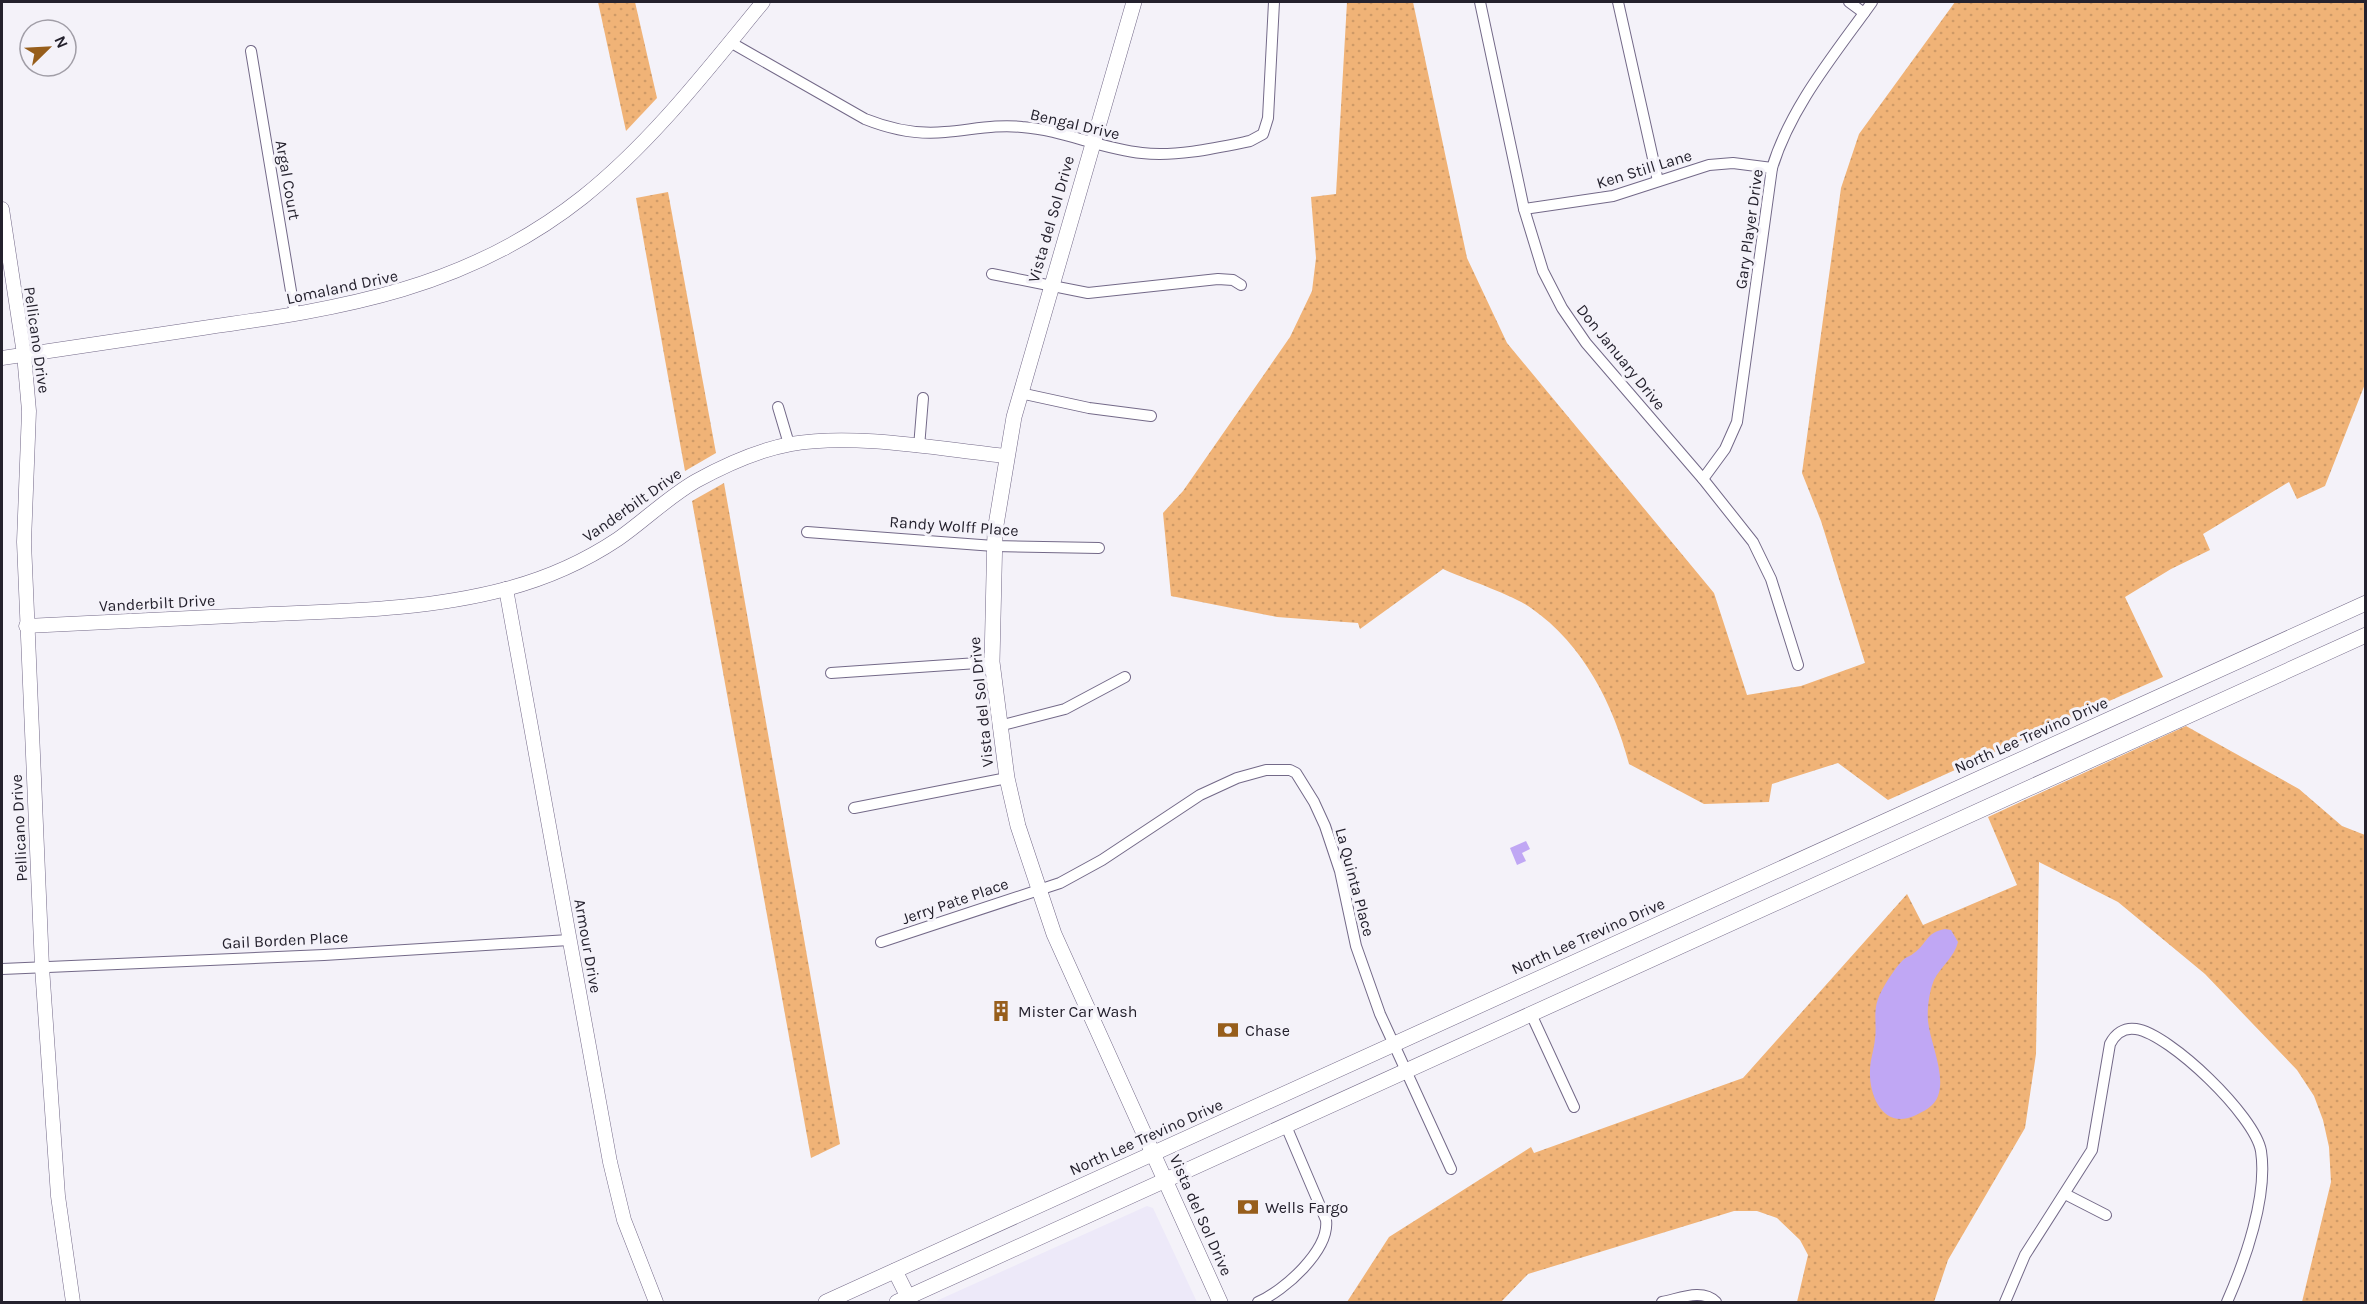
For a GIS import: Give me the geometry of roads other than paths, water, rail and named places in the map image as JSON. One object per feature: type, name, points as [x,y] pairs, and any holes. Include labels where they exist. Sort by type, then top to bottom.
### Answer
[{"type":"main road","name":"Vista del Sol Drive","points":[[1134,2],[1051,283],[1005,456],[994,546],[992,662],[1007,778],[1038,889],[1054,934],[1220,1302]]},
{"type":"main road","name":"North Lee Trevino Drive","points":[[826,1302],[2366,603]]},
{"type":"main road","points":[[895,1271],[902,1300],[2366,635]]},
{"type":"street","name":"Lomaland Drive","points":[[2,358],[295,315],[375,299],[441,278],[499,251],[546,224],[583,197],[636,150],[763,2]]},
{"type":"street","name":"Bengal Drive","points":[[730,42],[865,119],[879,124],[926,132],[1005,126],[1023,127],[1066,135],[1091,143],[1154,153],[1236,144],[1258,138],[1269,118],[1274,2]]},
{"type":"street","name":"Don January Drive","points":[[1480,2],[1524,210],[1543,271],[1562,308],[1586,343],[1703,479],[1753,542],[1764,563],[1798,665]]},
{"type":"street","points":[[1618,2],[1658,181]]},
{"type":"street","points":[[1849,2],[1864,13]]},
{"type":"street","name":"Gary Player Drive","points":[[1703,479],[1725,450],[1737,422],[1772,168],[1790,120],[1872,2]]},
{"type":"street","name":"Argal Court","points":[[251,51],[295,315]]},
{"type":"street","name":"Ken Still Lane","points":[[1524,210],[1613,196],[1709,165],[1733,163],[1772,168]]},
{"type":"street","name":"Pellicano Drive","points":[[2,208],[24,354],[30,435],[24,515],[26,626],[42,967],[58,1198],[72,1302]]},
{"type":"street","points":[[992,274],[1051,283],[1088,292],[1218,279],[1233,280],[1241,285]]},
{"type":"street","points":[[1020,393],[1089,408],[1151,416]]},
{"type":"street","points":[[919,447],[923,398]]},
{"type":"street","points":[[778,406],[789,444]]},
{"type":"street","name":"Vanderbilt Drive","points":[[26,626],[408,607],[464,599],[506,589],[592,555],[709,475],[746,457],[789,444],[850,441],[1005,456]]},
{"type":"street","name":"Randy Wolff Place","points":[[807,532],[994,546],[1099,548]]},
{"type":"street","name":"Armour Drive","points":[[506,589],[611,1170],[624,1220],[656,1302]]},
{"type":"street","points":[[831,673],[992,662]]},
{"type":"street","points":[[999,726],[1065,709],[1125,677]]},
{"type":"street","name":"La Quinta Place","points":[[1038,889],[1060,883],[1081,873],[1186,802],[1208,791],[1237,778],[1266,770],[1290,770],[1296,773],[1314,802],[1325,826],[1340,871],[1360,957],[1394,1044],[1451,1169]]},
{"type":"street","points":[[854,808],[1007,778]]},
{"type":"street","name":"Jerry Pate Place","points":[[881,942],[1038,889]]},
{"type":"street","name":"Gail Borden Place","points":[[2,969],[321,955],[569,939]]},
{"type":"street","points":[[1531,1014],[1574,1107]]},
{"type":"street","points":[[2005,1302],[2025,1255],[2088,1159],[2096,1138],[2110,1044],[2115,1035],[2126,1029],[2147,1032],[2172,1049],[2224,1093],[2245,1116],[2258,1139],[2262,1167],[2260,1192],[2246,1252],[2227,1302]]},
{"type":"street","points":[[1258,1302],[1285,1286],[1324,1239],[1327,1229],[1326,1220],[1286,1126]]},
{"type":"street","points":[[2065,1194],[2106,1215]]},
{"type":"street","points":[[1662,1302],[1696,1295],[1711,1298],[1716,1302]]},
{"type":"place","name":"Mister Car Wash","points":[[1001,1011]]},
{"type":"place","name":"Chase","points":[[1228,1030]]},
{"type":"place","name":"Wells Fargo","points":[[1248,1207]]}]
